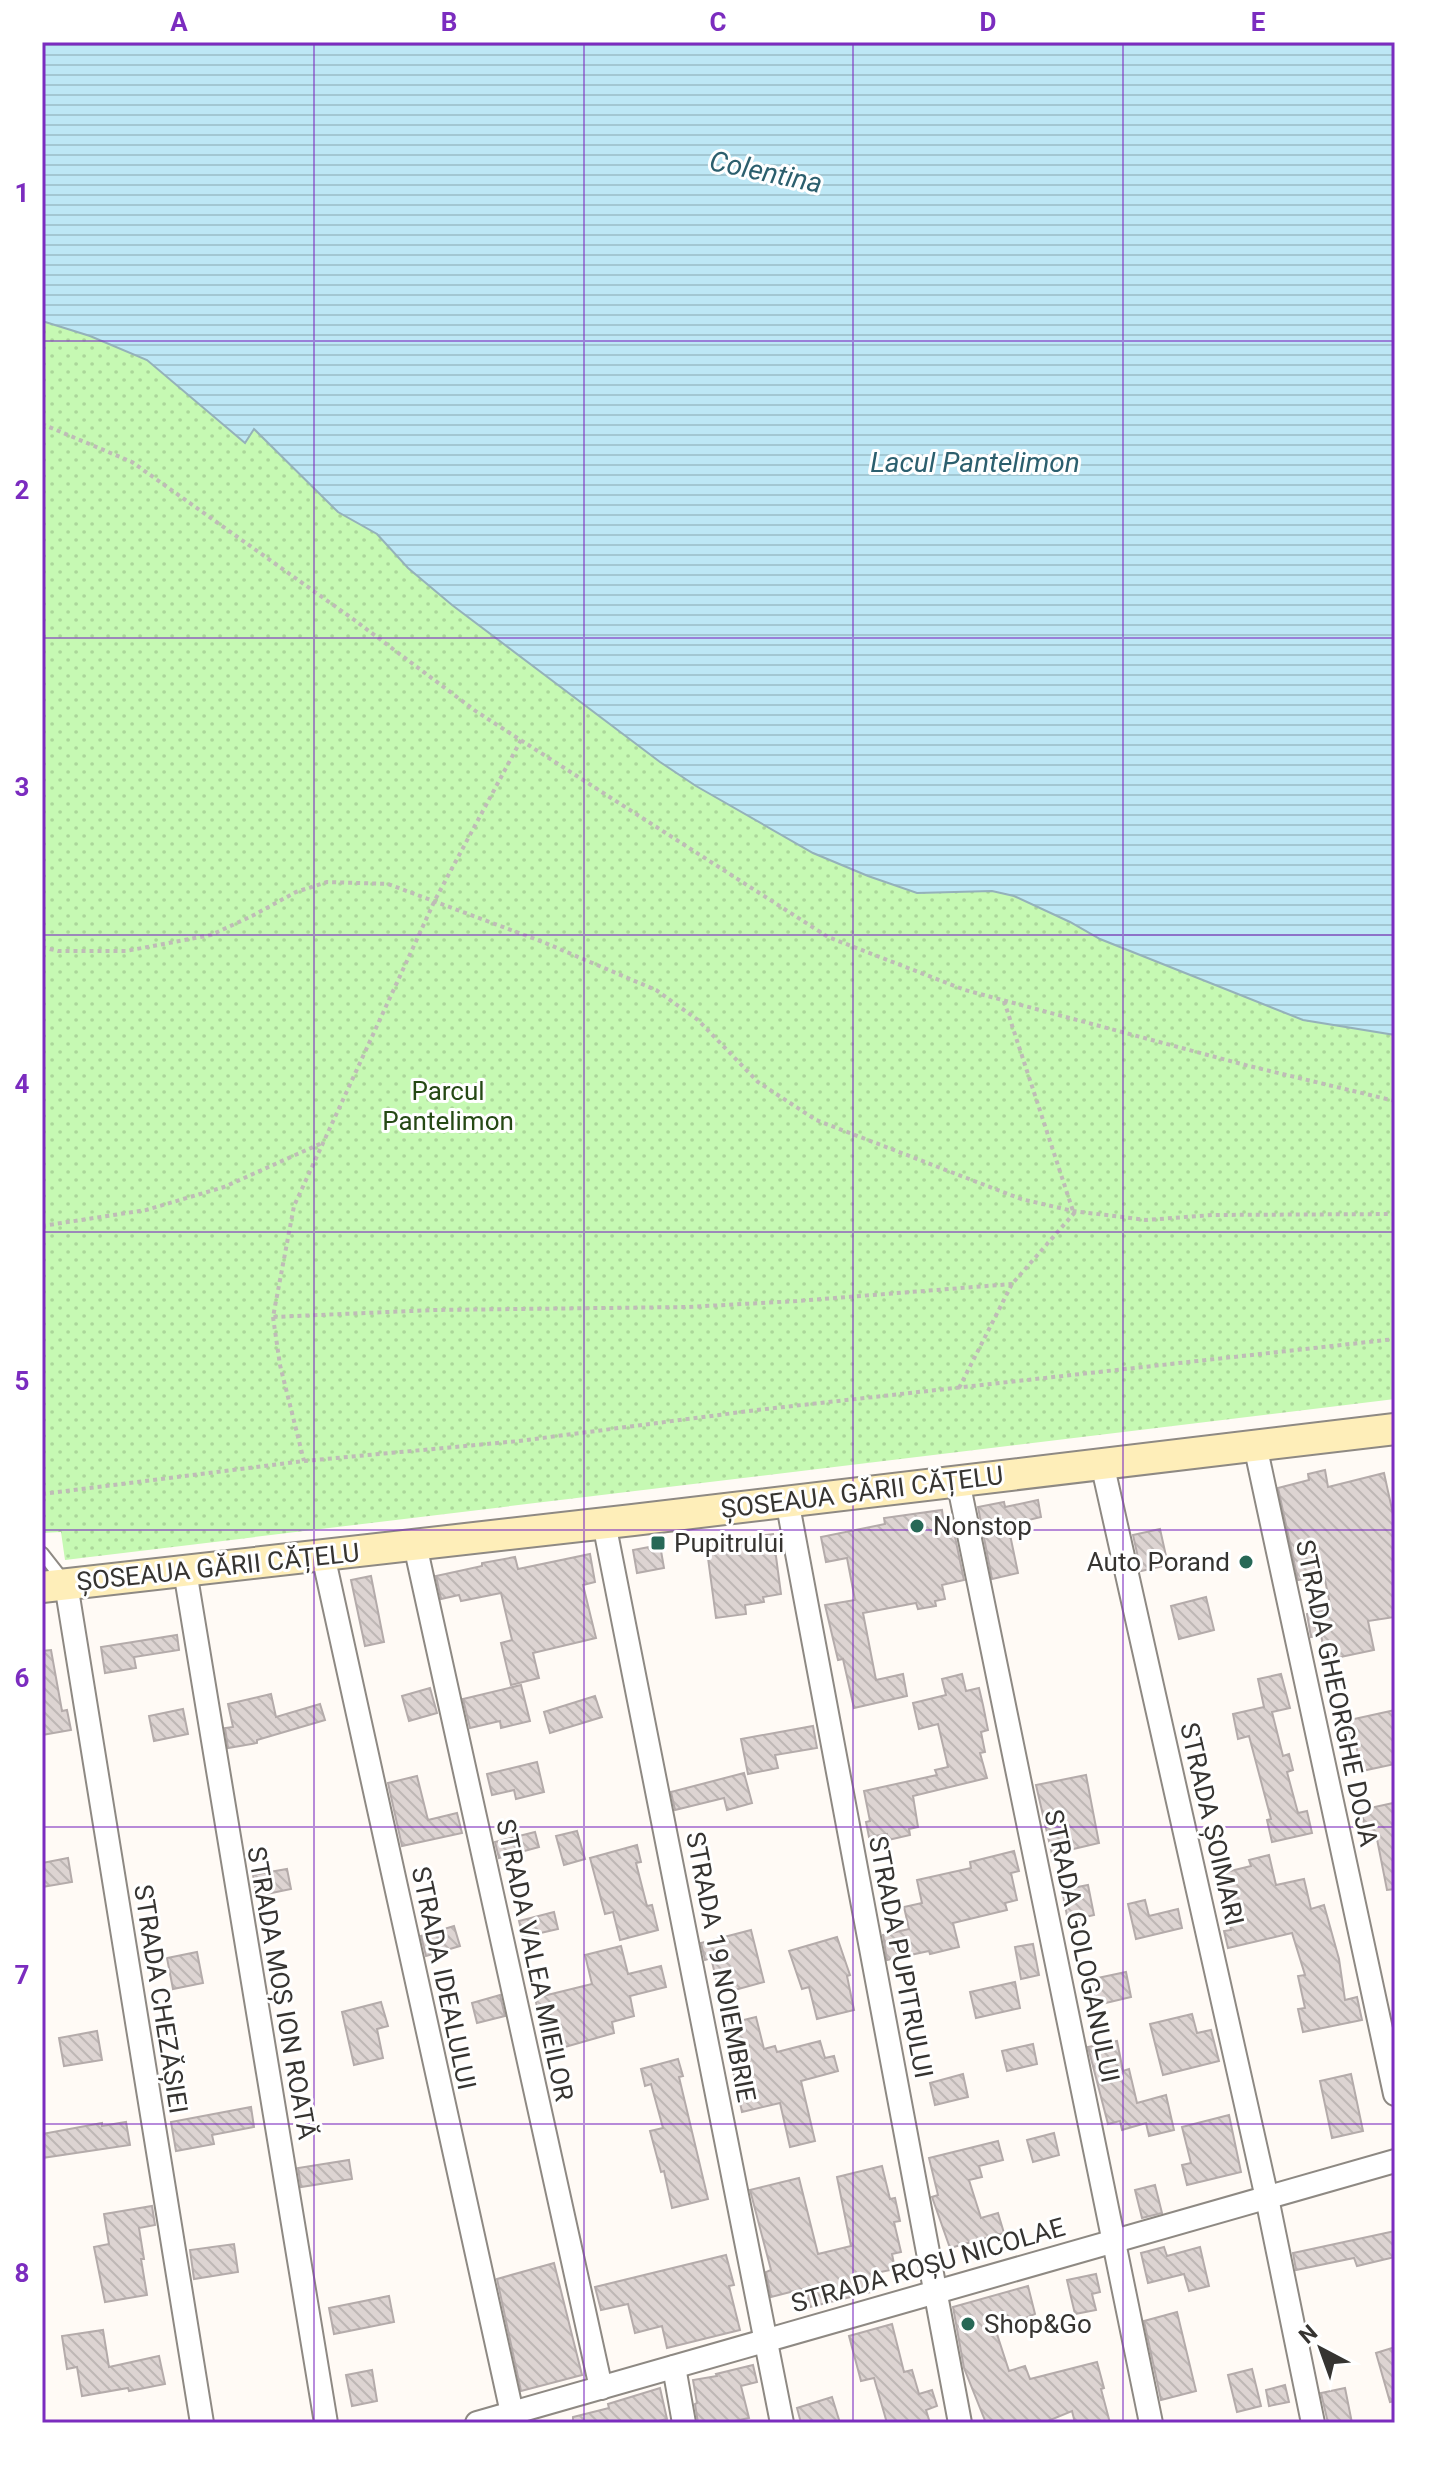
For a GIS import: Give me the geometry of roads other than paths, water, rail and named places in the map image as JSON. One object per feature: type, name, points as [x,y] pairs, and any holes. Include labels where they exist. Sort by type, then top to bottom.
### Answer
[{"type":"main road","name":"ȘOSEAUA GĂRII CĂȚELU","points":[[54,1586],[1255,1445],[1395,1432]]},
{"type":"street","name":"STRADA GHEORGHE DOJA","points":[[1255,1445],[1395,2094]]},
{"type":"street","name":"STRADA ȘOIMARI","points":[[1102,1463],[1267,2198],[1313,2423]]},
{"type":"street","name":"STRADA GOLOGANULUI","points":[[958,1481],[1151,2423]]},
{"type":"street","name":"STRADA PUPITRULUI","points":[[787,1500],[960,2423]]},
{"type":"street","name":"STRADA 19 NOIEMBRIE","points":[[604,1523],[782,2423]]},
{"type":"street","name":"STRADA VALEA MIEILOR","points":[[415,1545],[601,2388]]},
{"type":"street","name":"STRADA IDEALULUI","points":[[323,1555],[512,2413]]},
{"type":"street","name":"STRADA MOȘ ION ROATĂ","points":[[185,1571],[326,2423]]},
{"type":"street","name":"STRADA CHEZĂȘIEI","points":[[54,1586],[202,2423]]},
{"type":"street","name":"STRADA ROȘU NICOLAE","points":[[477,2423],[512,2413],[545,2414],[601,2388],[1395,2161]]},
{"type":"street","points":[[674,2367],[684,2423]]},
{"type":"lane","points":[[42,1553],[54,1586]]},
{"type":"water","name":"Lacul Pantelimon","points":[[42,42],[1395,42],[1395,1035],[1303,1020],[1100,939],[1014,896],[992,891],[917,893],[813,853],[660,762],[452,605],[408,568],[377,534],[338,512],[254,429],[245,443],[147,360],[90,336],[42,321]]},
{"type":"place","name":"Nonstop","points":[[917,1526]]},
{"type":"place","name":"Pupitrului","points":[[658,1543]]},
{"type":"place","name":"Auto Porand","points":[[1246,1562]]},
{"type":"place","name":"Shop&Go","points":[[968,2324]]},
{"type":"water label","name":"Colentina","points":[[766,172]]},
{"type":"park label","name":"Parcul Pantelimon","points":[[448,1106]]}]
